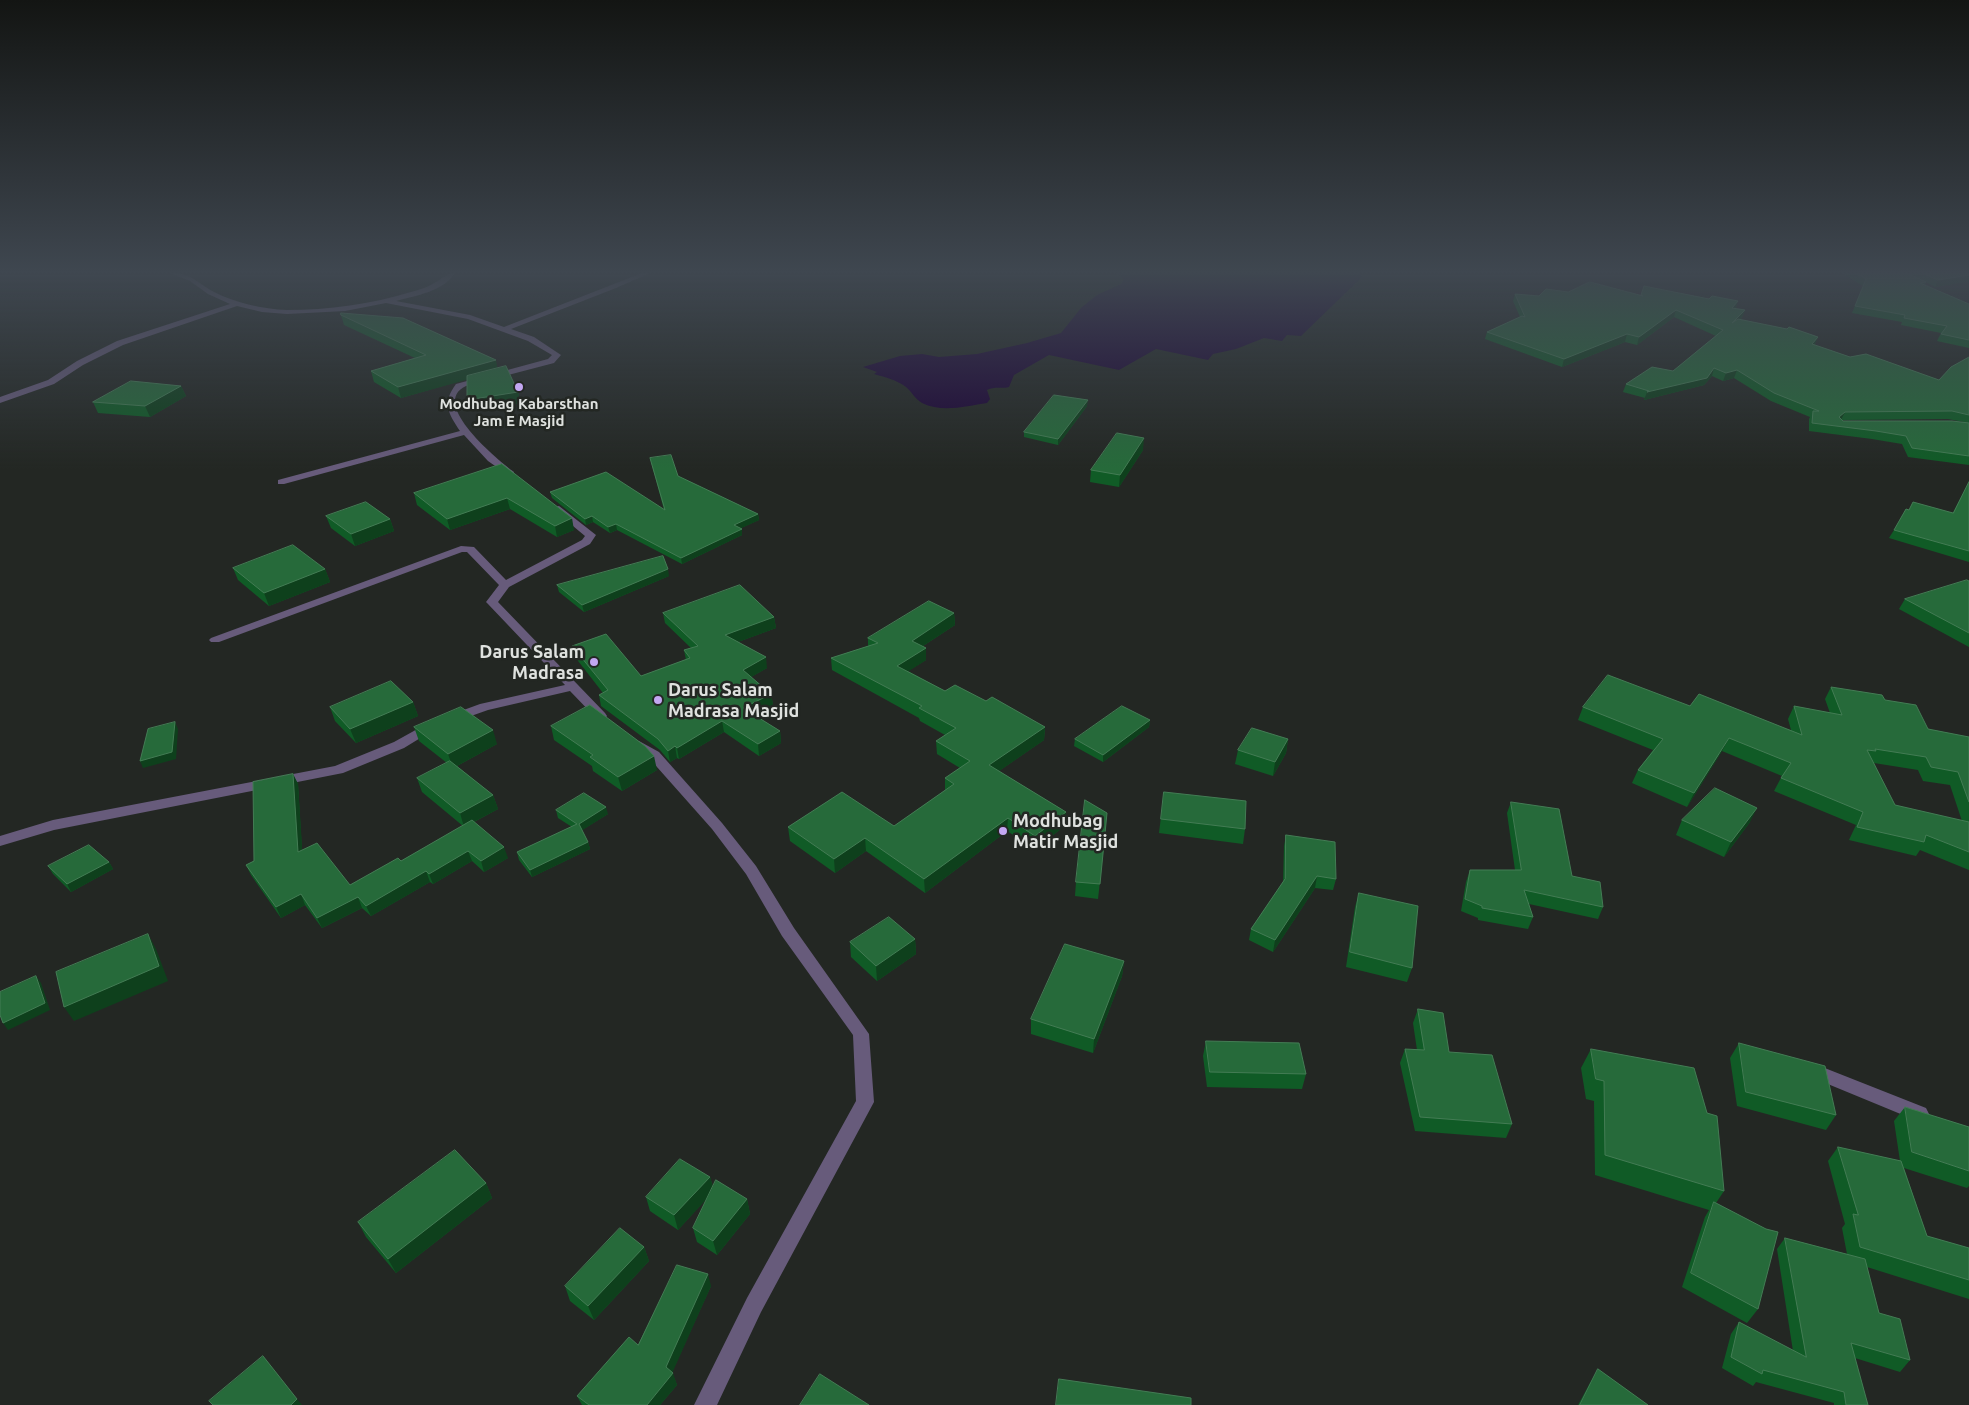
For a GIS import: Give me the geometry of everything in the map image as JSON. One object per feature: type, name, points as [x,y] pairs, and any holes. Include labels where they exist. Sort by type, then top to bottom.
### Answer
[{"type":"street","points":[[0,400],[51,382],[98,353],[133,339]]},
{"type":"street","points":[[519,480],[498,465],[466,432],[453,414],[451,406],[452,396],[459,386],[492,375],[551,360],[557,355],[530,339]]},
{"type":"street","points":[[281,482],[466,432]]},
{"type":"street","points":[[546,500],[591,535],[586,542],[505,585],[492,602],[596,712],[610,723]]},
{"type":"street","points":[[215,640],[461,549],[470,549],[505,585]]},
{"type":"street","points":[[0,841],[53,825],[338,770],[399,745],[430,726],[484,707],[572,687]]},
{"type":"street","points":[[632,739],[654,755],[717,826],[751,870],[788,932],[861,1034],[865,1102],[754,1305],[705,1405]]},
{"type":"street","points":[[1803,1066],[1932,1119]]},
{"type":"shaded area","points":[[1042,339],[1263,339],[1236,349],[1213,354],[1208,360],[1156,349],[1119,370],[1049,355],[1014,375],[1009,387],[987,390],[990,399],[987,403],[955,408],[938,408],[922,403],[902,385],[874,374],[877,372],[863,367],[900,356],[922,354],[939,357],[977,354]]},
{"type":"shaded area","points":[[1267,339],[1284,339],[1282,341]]},
{"type":"building","points":[[391,339],[449,339],[496,360],[398,387],[371,371],[426,355]]},
{"type":"building","points":[[1506,339],[1615,339],[1564,359]]},
{"type":"building","points":[[1713,339],[1817,339],[1812,344],[1850,357],[1866,354],[1939,380],[1951,367],[1969,357],[1969,415],[1952,411],[1845,412],[1839,417],[1843,421],[1952,421],[1969,423],[1969,456],[1912,448],[1906,436],[1812,423],[1813,411],[1819,411],[1774,393],[1737,370],[1726,373],[1714,368],[1707,378],[1647,392],[1649,391],[1626,384],[1652,367],[1673,371]]},
{"type":"building","points":[[506,366],[518,392],[467,400],[467,376]]},
{"type":"building","points":[[131,381],[181,386],[145,406],[93,402]]},
{"type":"building","points":[[1054,395],[1088,400],[1058,439],[1024,432]]},
{"type":"building","points":[[1117,433],[1144,438],[1120,475],[1091,470]]},
{"type":"building","points":[[671,455],[678,476],[758,514],[734,525],[742,529],[681,558],[616,524],[608,527],[592,516],[585,519],[550,492],[606,472],[665,510],[650,458]]},
{"type":"building","points":[[502,464],[572,518],[555,526],[507,498],[447,519],[414,493]]},
{"type":"building","points":[[1969,482],[1969,551],[1894,530],[1906,509],[1909,510],[1913,502],[1953,513]]},
{"type":"building","points":[[366,502],[390,519],[351,534],[326,516]]},
{"type":"building","points":[[293,545],[325,569],[264,593],[233,568]]},
{"type":"building","points":[[663,556],[668,569],[582,605],[557,585]]},
{"type":"building","points":[[1967,580],[1969,581],[1969,633],[1905,599]]},
{"type":"building","points":[[740,585],[774,617],[725,635],[766,657],[743,670],[771,694],[743,708],[780,731],[758,744],[722,721],[677,748],[675,746],[668,751],[658,739],[599,695],[608,690],[572,646],[606,634],[641,676],[690,658],[684,650],[698,646],[663,613]]},
{"type":"building","points":[[929,601],[954,613],[912,641],[926,648],[897,666],[945,691],[955,685],[986,701],[992,697],[1045,727],[989,765],[1066,812],[1035,836],[1008,818],[924,879],[865,838],[834,859],[788,827],[842,792],[894,826],[954,784],[945,778],[970,761],[936,741],[956,728],[919,708],[922,706],[831,658],[878,643],[868,638]]},
{"type":"building","points":[[1608,675],[1690,706],[1699,694],[1802,735],[1794,706],[1842,715],[1831,687],[1882,695],[1885,700],[1916,705],[1928,729],[1969,737],[1969,802],[1958,772],[1931,767],[1926,757],[1875,749],[1876,751],[1867,750],[1895,805],[1969,822],[1969,852],[1926,835],[1924,842],[1857,827],[1863,812],[1781,778],[1791,763],[1729,738],[1694,793],[1638,770],[1663,739],[1583,707]]},
{"type":"building","points":[[391,681],[413,702],[350,729],[330,707]]},
{"type":"building","points":[[590,705],[645,746],[654,756],[618,777],[590,757],[593,755],[551,726]]},
{"type":"building","points":[[1122,706],[1150,720],[1103,755],[1075,739]]},
{"type":"building","points":[[461,707],[493,730],[448,754],[414,727]]},
{"type":"building","points":[[175,722],[172,752],[140,761],[148,729]]},
{"type":"building","points":[[1252,728],[1288,739],[1275,762],[1238,750]]},
{"type":"building","points":[[450,761],[493,795],[460,813],[417,778]]},
{"type":"building","points":[[293,774],[298,852],[317,843],[350,885],[398,858],[401,861],[472,820],[504,847],[481,861],[468,851],[429,874],[426,871],[366,906],[358,897],[317,918],[301,894],[276,907],[246,865],[254,861],[253,782]]},
{"type":"building","points":[[1715,788],[1757,808],[1731,842],[1682,820]]},
{"type":"building","points":[[1164,792],[1246,801],[1245,829],[1161,819]]},
{"type":"building","points":[[584,793],[606,807],[579,824],[588,842],[530,870],[517,852],[577,824],[556,810]]},
{"type":"building","points":[[1085,800],[1107,813],[1100,884],[1076,882]]},
{"type":"building","points":[[1511,802],[1559,809],[1572,876],[1600,882],[1603,907],[1524,890],[1533,917],[1482,908],[1482,906],[1465,899],[1470,870],[1521,870]]},
{"type":"building","points":[[1286,835],[1335,842],[1336,879],[1317,876],[1275,940],[1251,929],[1285,879]]},
{"type":"building","points":[[89,845],[109,862],[67,884],[48,866]]},
{"type":"building","points":[[1359,893],[1418,906],[1412,968],[1350,952]]},
{"type":"building","points":[[889,917],[915,939],[876,966],[850,942]]},
{"type":"building","points":[[148,934],[159,966],[64,1007],[56,972]]},
{"type":"building","points":[[1065,944],[1124,961],[1094,1039],[1031,1019]]},
{"type":"building","points":[[36,976],[45,1003],[3,1023],[0,1015],[0,992]]},
{"type":"building","points":[[1418,1009],[1443,1013],[1449,1052],[1492,1055],[1512,1124],[1420,1117],[1405,1049],[1424,1050]]},
{"type":"building","points":[[1206,1041],[1299,1043],[1306,1074],[1210,1072]]},
{"type":"building","points":[[1739,1043],[1825,1066],[1836,1115],[1746,1092]]},
{"type":"building","points":[[1591,1049],[1694,1068],[1707,1113],[1717,1116],[1724,1191],[1605,1155],[1604,1081],[1596,1079]]},
{"type":"building","points":[[1905,1107],[1969,1127],[1969,1171],[1912,1152]]},
{"type":"building","points":[[1838,1147],[1901,1161],[1927,1236],[1969,1248],[1969,1280],[1860,1247],[1853,1214],[1858,1215]]},
{"type":"building","points":[[455,1150],[486,1183],[388,1259],[358,1222]]},
{"type":"building","points":[[680,1159],[710,1177],[674,1215],[646,1197]]},
{"type":"building","points":[[716,1180],[747,1199],[713,1241],[693,1228]]},
{"type":"building","points":[[1714,1202],[1766,1229],[1778,1232],[1758,1309],[1691,1273]]},
{"type":"building","points":[[620,1228],[644,1247],[588,1306],[565,1286]]},
{"type":"building","points":[[1785,1238],[1865,1259],[1879,1313],[1900,1319],[1910,1360],[1851,1343],[1868,1405],[1846,1405],[1844,1392],[1763,1370],[1762,1374],[1731,1357],[1739,1322],[1806,1357]]},
{"type":"building","points":[[677,1265],[708,1274],[666,1367],[673,1373],[647,1405],[589,1405],[577,1396],[629,1337],[638,1345]]},
{"type":"building","points":[[263,1356],[297,1399],[291,1405],[213,1405],[209,1401]]},
{"type":"building","points":[[1598,1369],[1648,1405],[1580,1405]]},
{"type":"building","points":[[820,1374],[869,1405],[800,1405]]},
{"type":"building","points":[[1059,1379],[1191,1398],[1191,1405],[1056,1405]]},
{"type":"place","name":"Modhubag Kabarsthan Jam E Masjid","points":[[519,387]]},
{"type":"place","name":"Darus Salam Madrasa","points":[[594,662]]},
{"type":"place","name":"Darus Salam Madrasa Masjid","points":[[658,700]]},
{"type":"place","name":"Modhubag Matir Masjid","points":[[1003,831]]}]
